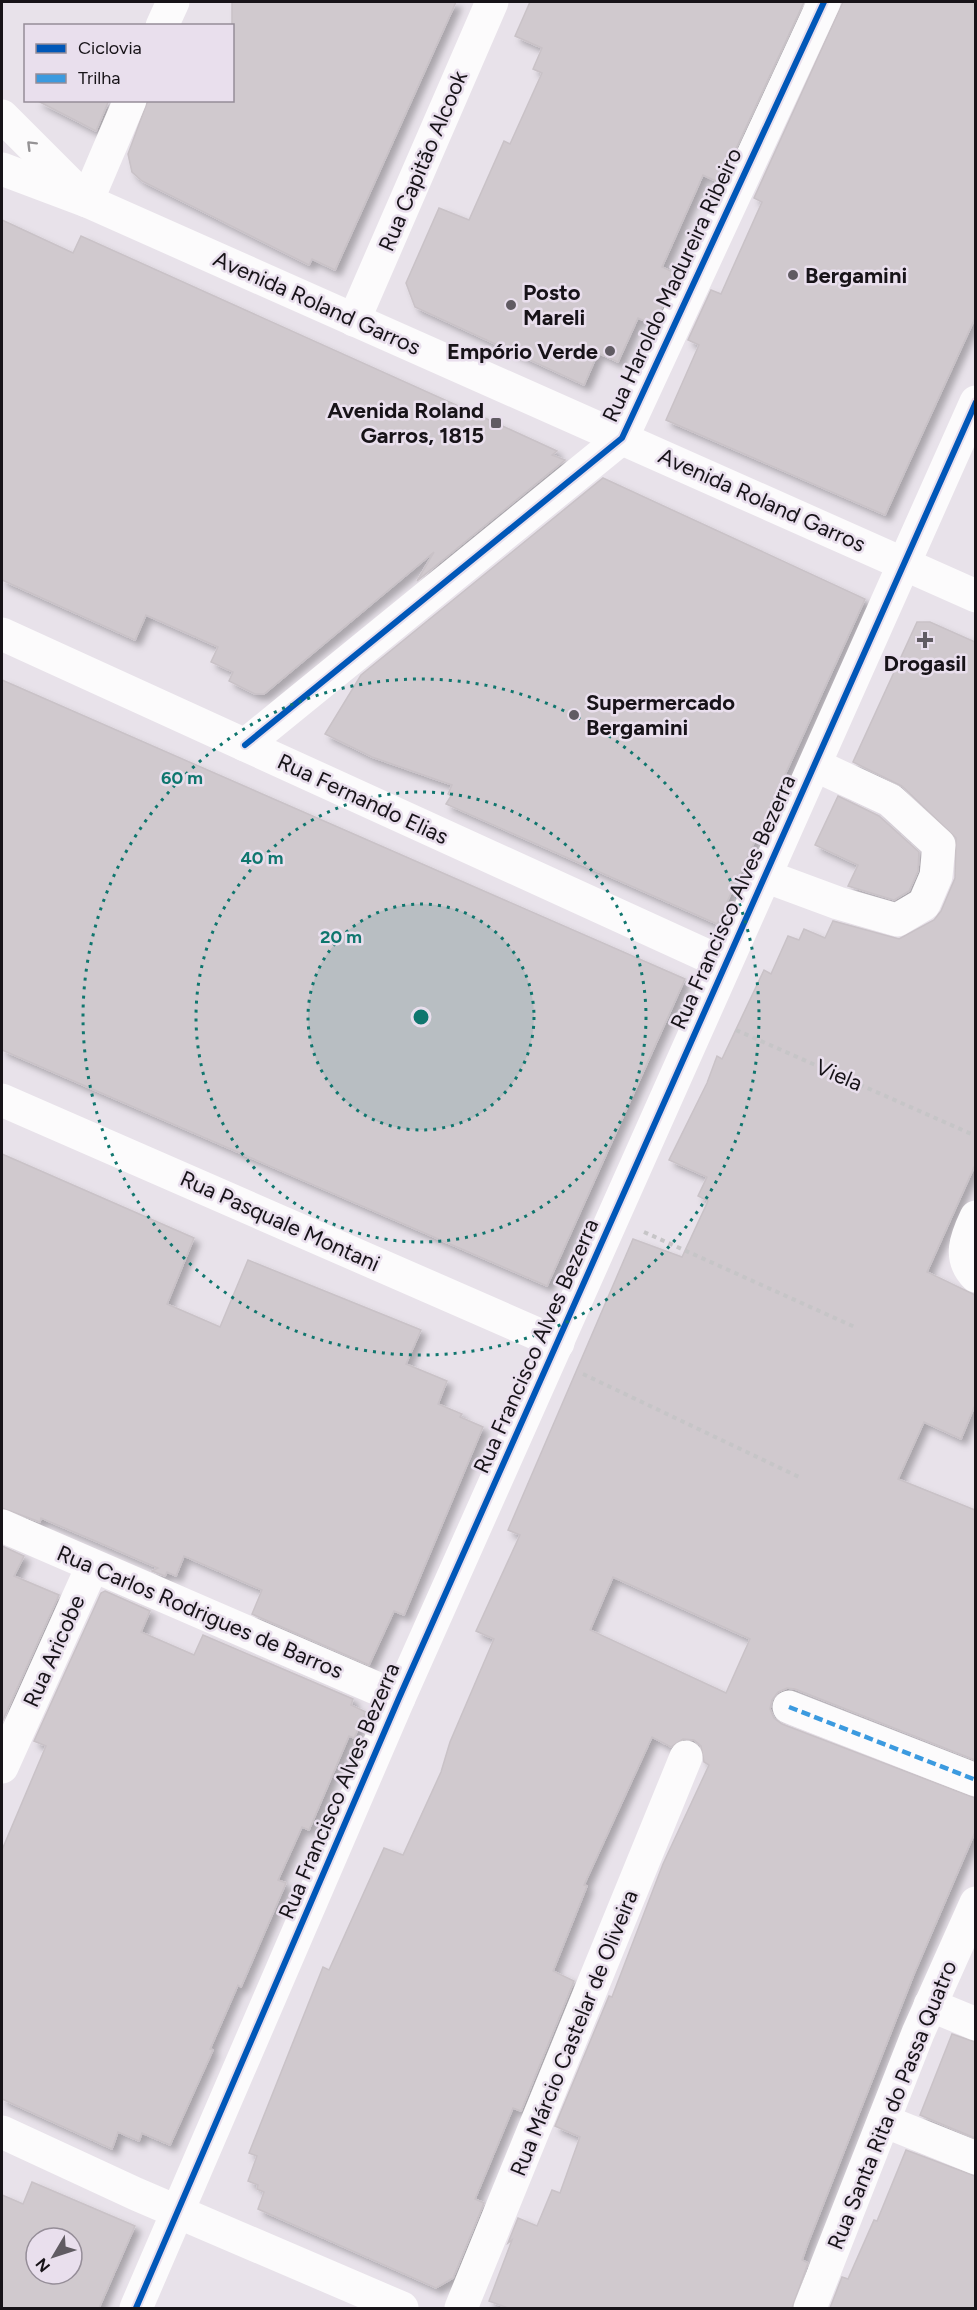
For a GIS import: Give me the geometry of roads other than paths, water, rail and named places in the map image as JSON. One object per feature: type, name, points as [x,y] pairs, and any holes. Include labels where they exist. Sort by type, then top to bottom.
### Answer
[{"type":"street","points":[[163,24],[173,2]]},
{"type":"street","name":"Rua Capitão Alcook","points":[[354,320],[492,2]]},
{"type":"street","name":"Rua Haroldo Madureira Ribeiro","points":[[245,745],[622,438],[824,2]]},
{"type":"street","points":[[87,201],[129,102]]},
{"type":"street","name":"Avenida Roland Garros","points":[[2,116],[87,201]]},
{"type":"street","name":"Avenida Roland Garros","points":[[2,168],[87,201],[975,596]]},
{"type":"street","name":"Rua Francisco Alves Bezerra","points":[[136,2308],[399,1698],[702,1015],[906,564],[975,402]]},
{"type":"street","name":"Rua Fernando Elias","points":[[2,633],[725,964]]},
{"type":"street","points":[[765,876],[838,903],[897,920],[924,904],[936,876],[939,845],[890,800],[815,765]]},
{"type":"street","name":"Rua Pasquale Montani","points":[[2,1100],[558,1343]]},
{"type":"street","points":[[975,1217],[964,1248],[965,1260],[975,1276]]},
{"type":"street","name":"Rua Carlos Rodrigues de Barros","points":[[2,1526],[92,1567],[399,1698]]},
{"type":"street","name":"Rua Aricobe","points":[[2,1767],[92,1567]]},
{"type":"street","points":[[789,1707],[975,1780]]},
{"type":"street","name":"Rua Márcio Castelar de Oliveira","points":[[461,2308],[686,1757]]},
{"type":"street","name":"Rua Santa Rita do Passa Quatro","points":[[810,2308],[930,2005],[965,1954],[975,1903]]},
{"type":"street","points":[[930,2005],[975,2024]]},
{"type":"street","points":[[884,2121],[975,2158]]},
{"type":"street","points":[[2,2132],[402,2308]]},
{"type":"place","name":"Bergamini","points":[[793,275]]},
{"type":"place","name":"Posto Mareli","points":[[511,305]]},
{"type":"place","name":"Empório Verde","points":[[610,351]]},
{"type":"place","name":"Avenida Roland Garros, 1815","points":[[496,423]]},
{"type":"place","name":"Drogasil","points":[[925,640]]},
{"type":"place","name":"Supermercado Bergamini","points":[[574,715]]}]
